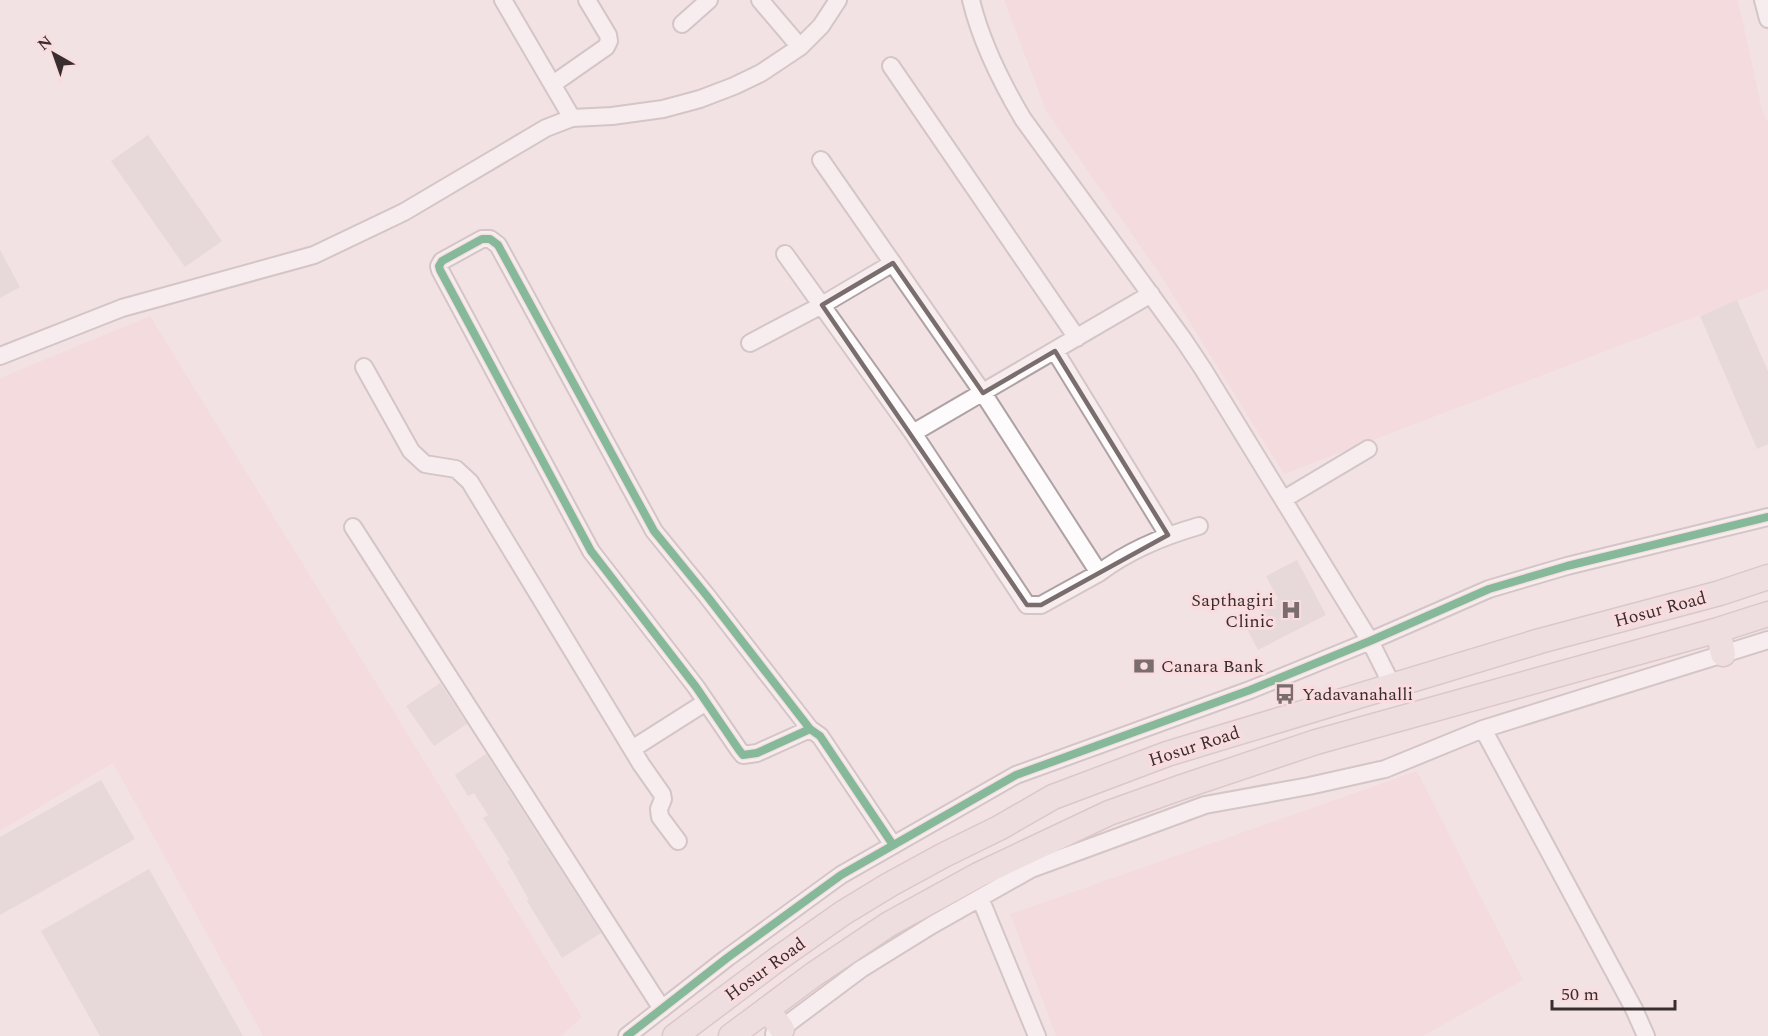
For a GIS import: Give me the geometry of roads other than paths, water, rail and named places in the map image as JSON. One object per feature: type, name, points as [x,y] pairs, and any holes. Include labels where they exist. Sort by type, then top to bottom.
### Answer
[{"type":"highway","name":"Hosur Road","points":[[675,1036],[843,913],[916,870],[999,828],[1053,797],[1167,754],[1540,641],[1720,593],[1768,577]]},
{"type":"highway","name":"Hosur Road","points":[[731,1036],[813,975],[889,924],[978,875],[1109,813],[1316,742],[1768,614]]},
{"type":"highway","points":[[1718,630],[1723,654]]},
{"type":"highway","points":[[767,1010],[777,1032]]},
{"type":"street","points":[[503,0],[572,118]]},
{"type":"street","points":[[553,84],[606,47],[609,41],[608,35],[587,0]]},
{"type":"street","points":[[682,24],[709,0]]},
{"type":"street","points":[[760,0],[800,47]]},
{"type":"street","points":[[0,356],[122,308],[314,255],[404,212],[546,128],[572,118],[612,116],[663,109],[700,99],[761,73],[800,47],[820,26],[838,0]]},
{"type":"street","points":[[970,0],[984,40],[1009,95],[1023,119],[1198,362],[1370,641],[1392,685]]},
{"type":"street","points":[[1763,0],[1768,19]]},
{"type":"street","points":[[891,66],[1077,338]]},
{"type":"street","points":[[821,160],[983,393],[1099,573]]},
{"type":"street","points":[[810,729],[757,753],[743,755],[706,702],[591,550],[440,270],[439,266],[442,261],[482,239],[490,239],[498,245],[654,531],[810,729],[820,736],[893,845]]},
{"type":"street","points":[[786,254],[913,433],[1027,605],[1041,605],[1168,535],[1198,526]]},
{"type":"street","points":[[750,343],[822,305],[892,263]]},
{"type":"street","points":[[913,433],[1151,294]]},
{"type":"street","points":[[1055,351],[1168,535]]},
{"type":"street","points":[[364,367],[411,451],[425,464],[456,469],[470,482],[632,749],[662,794],[660,818],[678,841]]},
{"type":"street","points":[[1284,499],[1368,448]]},
{"type":"street","points":[[627,1036],[841,875],[1016,775],[1250,690],[1489,589],[1567,566],[1768,517]]},
{"type":"street","points":[[353,527],[662,1009]]},
{"type":"street","points":[[777,1032],[861,969],[932,925],[1031,869],[1205,805],[1309,786],[1384,768],[1483,729],[1768,640]]},
{"type":"street","points":[[632,749],[706,702]]},
{"type":"street","points":[[1483,729],[1634,1009],[1646,1036]]},
{"type":"street","points":[[980,898],[1037,1036]]},
{"type":"place","name":"Sapthagiri Clinic","points":[[1291,610]]},
{"type":"place","name":"Canara Bank","points":[[1144,666]]},
{"type":"place","name":"Yadavanahalli","points":[[1285,694]]}]
